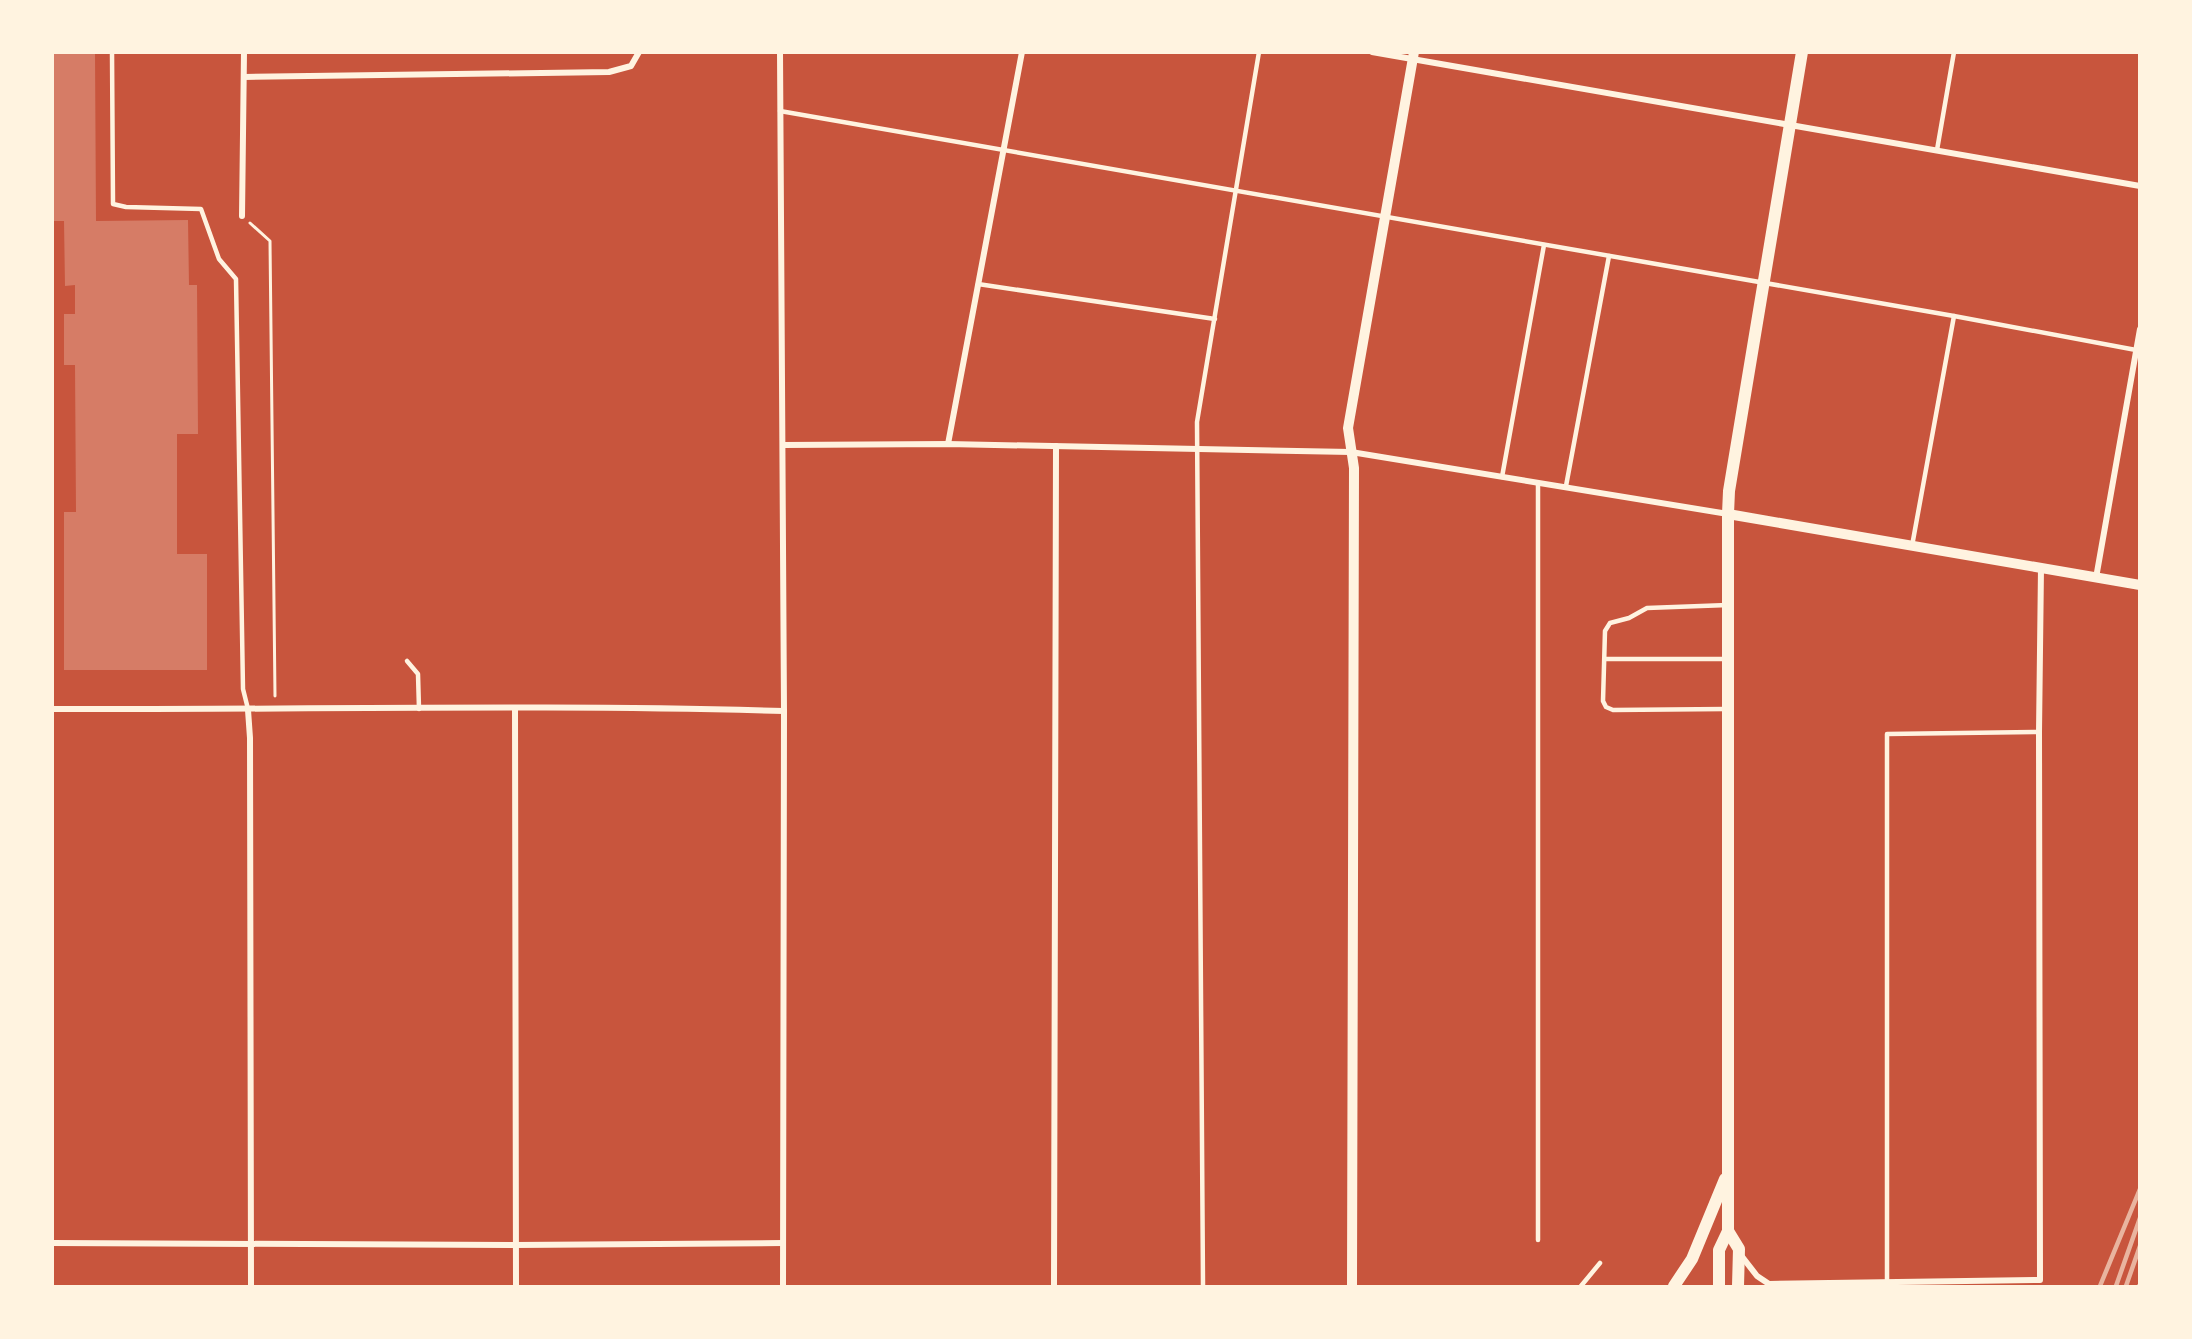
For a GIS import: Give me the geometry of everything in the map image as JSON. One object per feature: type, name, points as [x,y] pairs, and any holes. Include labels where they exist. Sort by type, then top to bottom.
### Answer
[{"type":"main road","points":[[1719,1287],[1719,1250],[1728,1231],[1729,491],[1802,52]]},
{"type":"main road","points":[[1674,1287],[1692,1259],[1728,1172]]},
{"type":"main road","points":[[1728,1231],[1739,1249],[1738,1287]]},
{"type":"street","points":[[242,216],[244,52]]},
{"type":"street","points":[[244,76],[609,72],[631,66],[639,52]]},
{"type":"street","points":[[780,52],[784,711],[783,1287]]},
{"type":"street","points":[[948,444],[1022,52]]},
{"type":"street","points":[[1372,52],[1413,56],[2139,186]]},
{"type":"street","points":[[1352,1287],[1354,468],[1348,428],[1413,56]]},
{"type":"street","points":[[2096,578],[2139,328]]},
{"type":"street","points":[[783,445],[948,444],[1351,452],[1566,486],[2139,585]]},
{"type":"street","points":[[1054,1287],[1056,446]]},
{"type":"street","points":[[1739,1253],[1757,1276],[1768,1285],[2040,1280],[2041,568]]},
{"type":"street","points":[[52,709],[515,708],[784,711]]},
{"type":"street","points":[[515,708],[516,1287]]},
{"type":"street","points":[[248,710],[250,738],[251,1287]]},
{"type":"street","points":[[52,1243],[251,1242],[515,1245],[783,1243]]},
{"type":"lane","points":[[112,52],[113,204],[126,207],[201,209],[219,260],[236,279],[243,689],[248,710]]},
{"type":"lane","points":[[1203,1287],[1199,449],[1197,422],[1259,52]]},
{"type":"lane","points":[[1936,150],[1954,52]]},
{"type":"lane","points":[[780,111],[2136,350]]},
{"type":"lane","points":[[1502,477],[1544,245]]},
{"type":"lane","points":[[1566,486],[1608,256]]},
{"type":"lane","points":[[978,284],[1215,319]]},
{"type":"lane","points":[[1912,546],[1953,316]]},
{"type":"lane","points":[[1538,483],[1538,1240]]},
{"type":"lane","points":[[1728,604],[1647,608],[1629,618],[1610,623],[1605,631],[1603,701],[1606,707],[1613,710],[1728,709]]},
{"type":"lane","points":[[1605,659],[1728,659]]},
{"type":"lane","points":[[407,661],[418,674],[419,709]]},
{"type":"lane","points":[[1887,1284],[1887,734],[2039,732]]},
{"type":"lane","points":[[1581,1287],[1600,1263]]},
{"type":"path","points":[[242,216],[270,241],[275,710]]},
{"type":"building","points":[[52,52],[95,52],[96,221],[188,220],[189,285],[197,285],[198,434],[177,434],[177,554],[207,554],[207,670],[64,670],[64,512],[76,512],[75,365],[64,365],[64,314],[75,314],[75,285],[65,286],[64,221],[52,221]]},
{"type":"railway","points":[[2100,1286],[2140,1189]]},
{"type":"railway","points":[[2116,1286],[2140,1218]]},
{"type":"railway","points":[[2126,1286],[2140,1246]]}]
